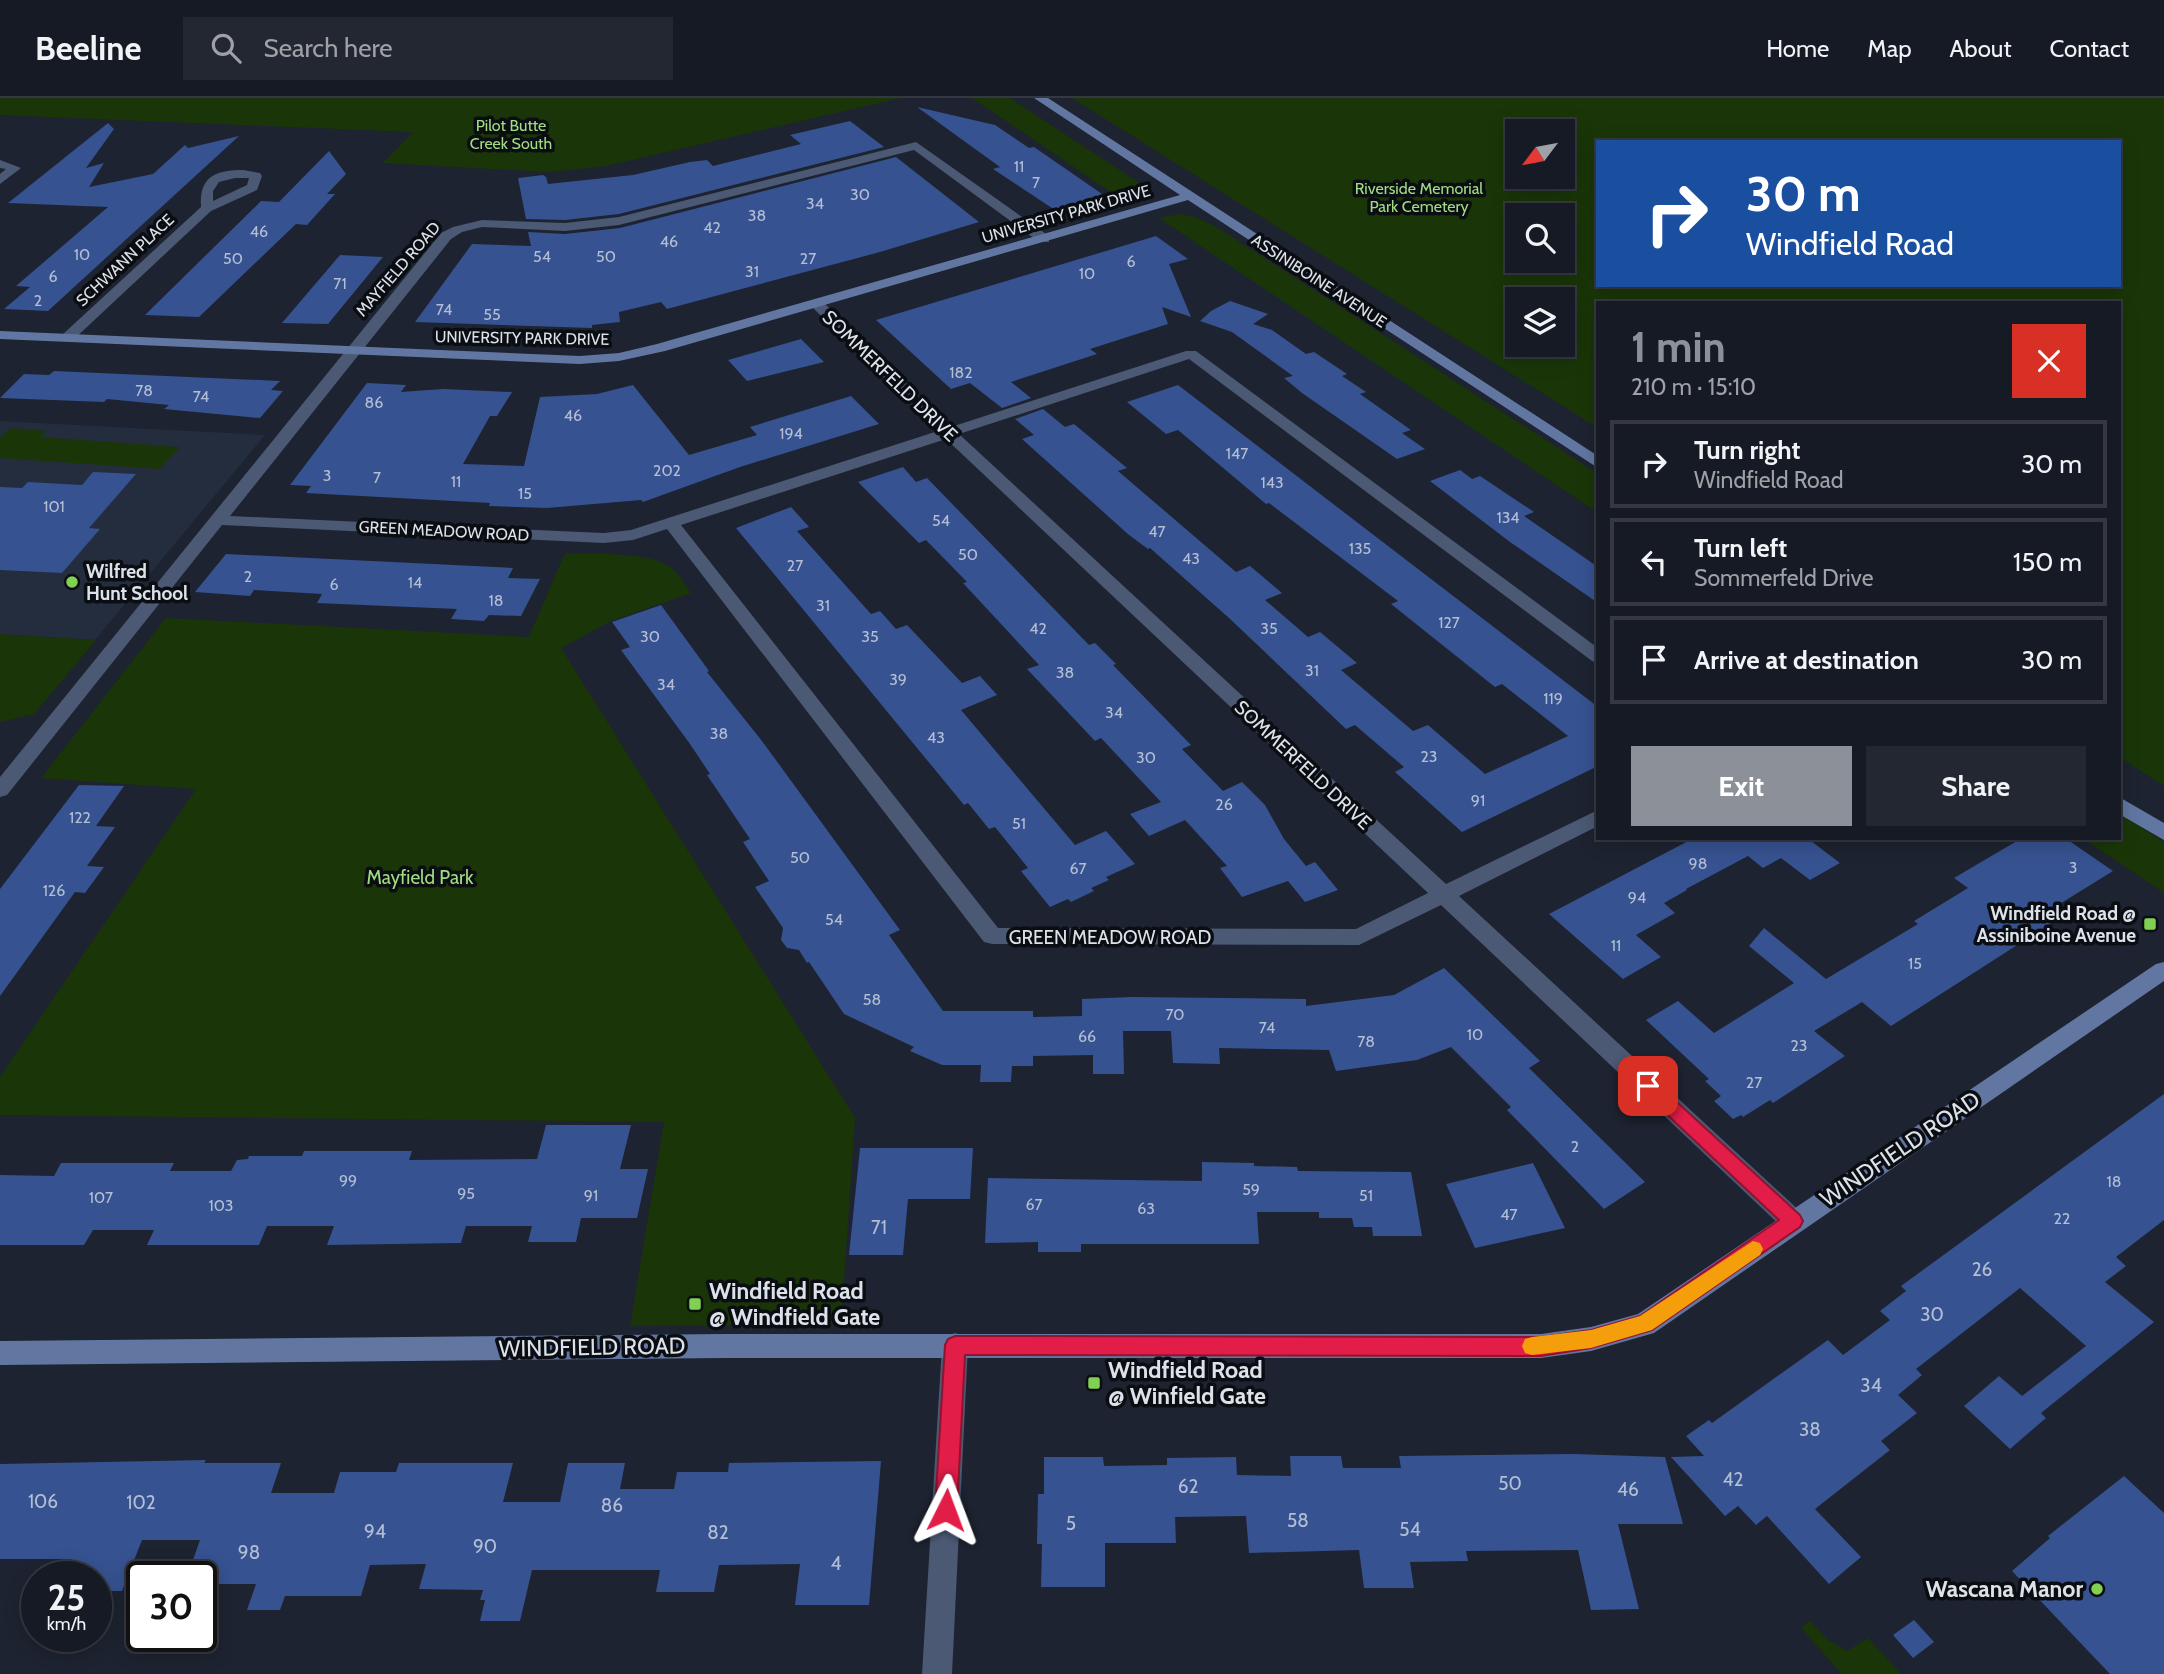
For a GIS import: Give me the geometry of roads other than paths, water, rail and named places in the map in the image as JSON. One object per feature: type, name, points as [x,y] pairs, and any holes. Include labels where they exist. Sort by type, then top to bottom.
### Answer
[{"type":"street","name":"ASSINIBOINE AVENUE","points":[[1040,98],[1596,462]]},
{"type":"street","name":"MAYFIELD ROAD","points":[[0,790],[352,351],[446,236],[460,226],[480,222],[570,227],[619,221],[916,146],[1044,239]]},
{"type":"street","points":[[0,164],[15,169],[0,180]]},
{"type":"street","name":"UNIVERSITY PARK DRIVE","points":[[0,335],[580,360],[619,357],[817,304],[1189,196]]},
{"type":"street","name":"SCHWANN PLACE","points":[[67,338],[207,208]]},
{"type":"street","name":"SOMMERFELD DRIVE","points":[[817,304],[949,433],[1793,1221]]},
{"type":"street","name":"GREEN MEADOW ROAD","points":[[215,520],[604,538],[633,536],[1191,354],[1596,656]]},
{"type":"street","name":"GREEN MEADOW ROAD","points":[[671,523],[992,936],[1359,937],[1596,818]]},
{"type":"street","points":[[2121,805],[2164,833]]},
{"type":"street","name":"WINDFIELD ROAD","points":[[0,1353],[955,1345],[1541,1346],[1591,1339],[1645,1324],[2164,970]]},
{"type":"street","points":[[937,1674],[955,1345]]},
{"type":"place","name":"Wilfred Hunt School","points":[[72,582]]},
{"type":"place","name":"Windfield Road @ Assiniboine Avenue","points":[[2150,924]]},
{"type":"place","name":"Windfield Road @ Windfield Gate","points":[[695,1304]]},
{"type":"place","name":"Windfield Road @ Winfield Gate","points":[[1094,1383]]},
{"type":"place","name":"Wascana Manor","points":[[2097,1589]]},
{"type":"park label","name":"Pilot Butte Creek South","points":[[511,134]]},
{"type":"park label","name":"Riverside Memorial Park Cemetery","points":[[1419,197]]},
{"type":"park label","name":"Mayfield Park","points":[[420,877]]}]
